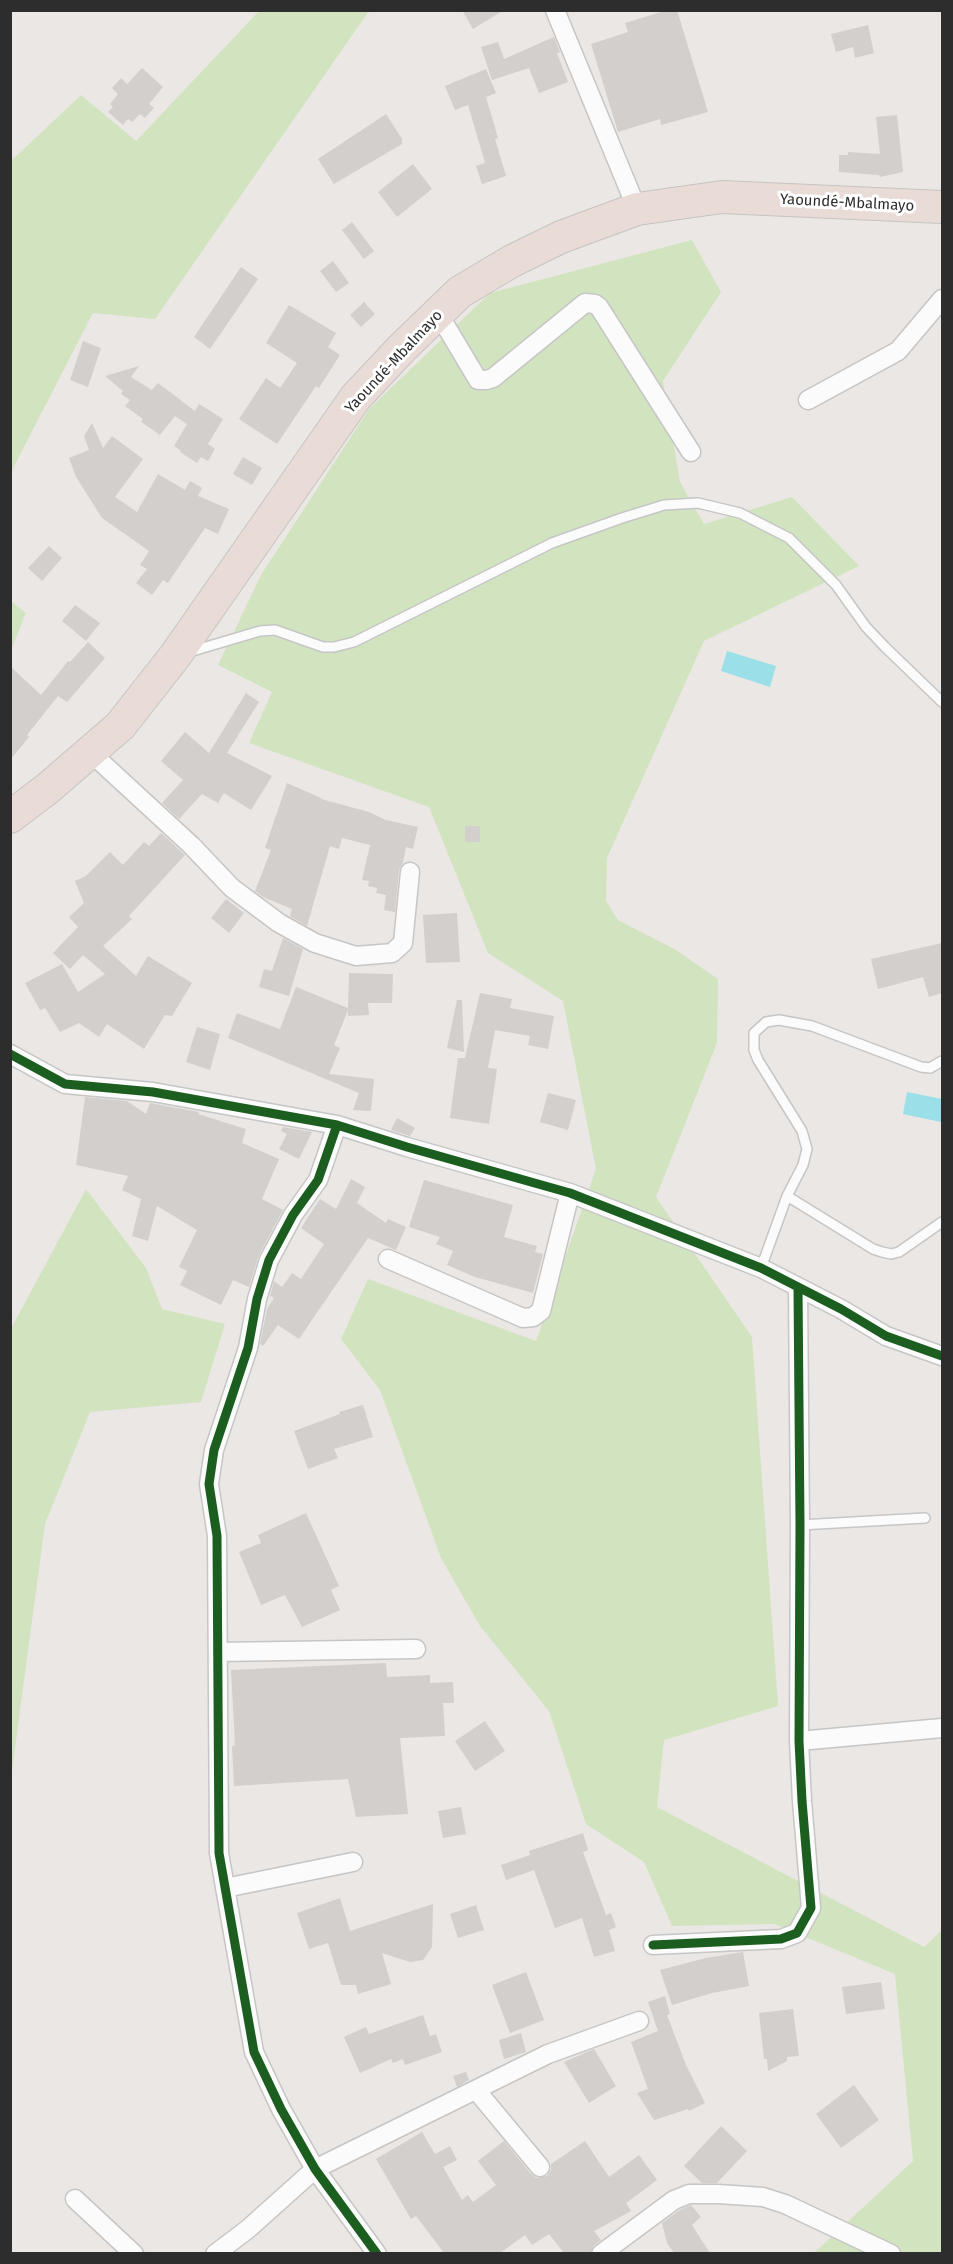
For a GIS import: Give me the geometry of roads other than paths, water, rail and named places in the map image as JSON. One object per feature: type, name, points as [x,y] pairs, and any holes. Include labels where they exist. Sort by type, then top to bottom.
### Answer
[{"type":"highway","name":"Yaoundé-Mbalmayo","points":[[10,818],[120,726],[175,656],[356,397],[460,292],[512,261],[561,237],[638,209],[722,197],[942,207]]},
{"type":"street","points":[[555,10],[638,209]]},
{"type":"street","points":[[808,400],[838,381],[898,351],[942,299]]},
{"type":"street","points":[[438,313],[478,380],[486,380],[493,378],[585,303],[595,304],[691,452]]},
{"type":"street","points":[[90,752],[191,845],[232,888],[279,923],[315,943],[356,956],[392,953],[403,943],[410,872]]},
{"type":"street","points":[[10,1054],[65,1084],[153,1092],[337,1125],[570,1193],[761,1268],[841,1309],[886,1336],[942,1356]]},
{"type":"street","points":[[337,1125],[318,1180],[293,1215],[269,1260],[257,1299],[248,1348],[214,1450],[209,1484],[218,1536],[219,1853],[254,2052],[281,2109],[315,2169],[377,2253]]},
{"type":"street","points":[[388,1259],[523,1318],[533,1317],[542,1311],[570,1193]]},
{"type":"street","points":[[652,1945],[781,1940],[797,1933],[805,1923],[811,1908],[799,1741],[798,1288]]},
{"type":"street","points":[[218,1652],[416,1649]]},
{"type":"street","points":[[799,1741],[942,1728]]},
{"type":"street","points":[[225,1888],[353,1862]]},
{"type":"street","points":[[215,2253],[248,2229],[315,2169],[548,2054],[639,2021]]},
{"type":"street","points":[[476,2090],[540,2167]]},
{"type":"street","points":[[601,2253],[674,2200],[689,2194],[764,2197],[785,2204],[891,2253]]},
{"type":"street","points":[[75,2199],[134,2253]]},
{"type":"lane","points":[[175,656],[260,631],[275,630],[323,646],[334,647],[354,642],[552,543],[664,506],[698,503],[740,513],[789,538],[836,585],[866,627],[942,702]]},
{"type":"lane","points":[[761,1268],[787,1196],[803,1165],[807,1149],[802,1131],[758,1060],[754,1050],[754,1033],[766,1022],[779,1020],[812,1026],[921,1067],[930,1068],[942,1061]]},
{"type":"lane","points":[[787,1196],[873,1249],[891,1254],[910,1246],[942,1222]]},
{"type":"lane","points":[[800,1525],[925,1518]]},
{"type":"water","points":[[727,651],[776,666],[770,687],[721,671]]},
{"type":"water","points":[[907,1092],[942,1099],[941,1122],[903,1114]]}]
